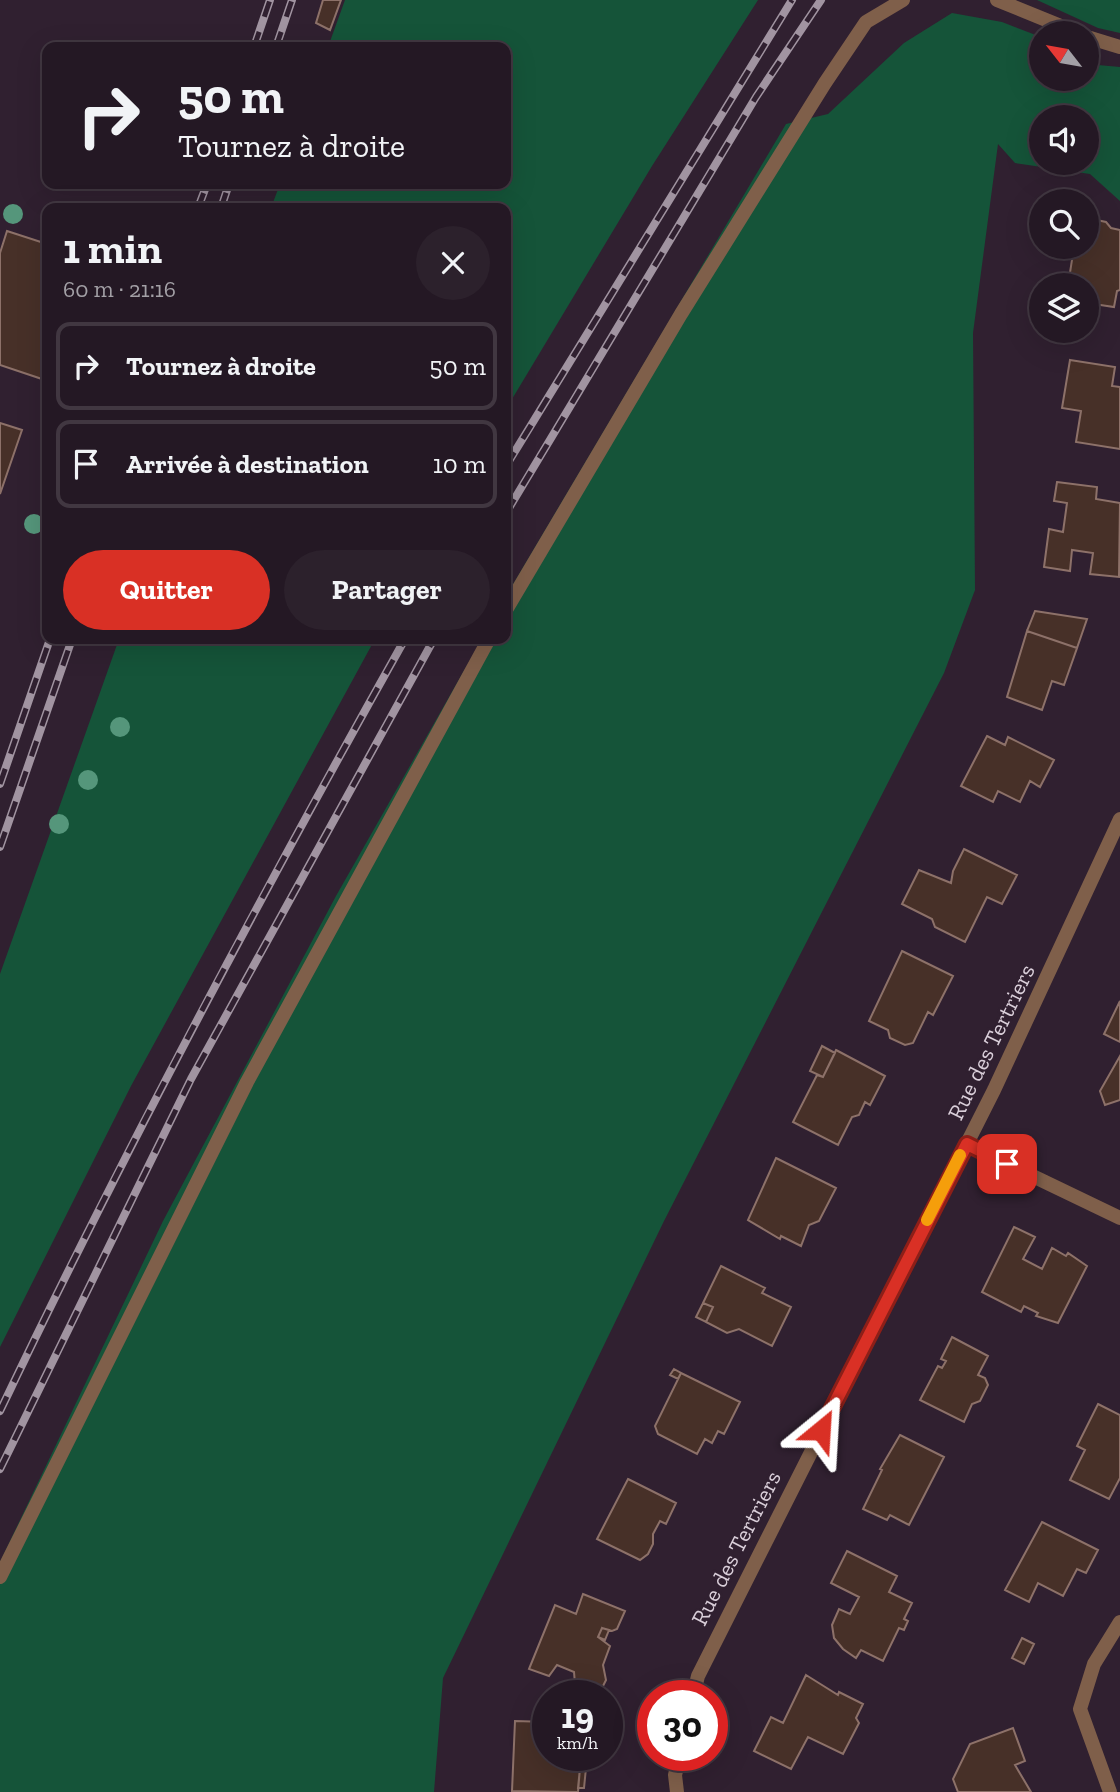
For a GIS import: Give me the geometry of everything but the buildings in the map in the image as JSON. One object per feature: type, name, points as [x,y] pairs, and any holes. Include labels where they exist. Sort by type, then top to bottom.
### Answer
[{"type":"street","points":[[511,602],[681,314],[825,83],[866,22],[903,0]]},
{"type":"street","points":[[997,0],[1049,21]]},
{"type":"street","points":[[1099,41],[1120,47]]},
{"type":"street","points":[[0,1577],[247,1082],[486,644]]},
{"type":"street","name":"Rue des Tertriers","points":[[698,1680],[704,1664],[967,1144],[1120,819]]},
{"type":"street","points":[[967,1144],[1120,1219]]},
{"type":"street","points":[[1110,1792],[1080,1709],[1094,1664],[1120,1622]]},
{"type":"street","points":[[676,1771],[677,1792]]},
{"type":"green space","points":[[345,0],[758,0],[652,166],[511,401],[511,203],[273,203],[278,189],[511,189],[511,42],[330,42]]},
{"type":"green space","points":[[1037,0],[1120,0],[1120,33],[1099,28],[1099,21],[1083,21]]},
{"type":"green space","points":[[952,13],[1002,22],[1029,32],[1029,91],[1099,91],[1099,65],[1120,67],[1120,201],[1091,175],[1099,175],[1099,105],[1029,105],[1029,165],[1015,163],[998,144],[973,333],[975,590],[944,673],[664,1221],[443,1678],[434,1792],[0,1792],[0,1562],[163,1221],[336,896],[479,644],[511,644],[511,588],[786,124],[828,114],[904,43]]},
{"type":"green space","points":[[117,644],[372,644],[131,1086],[0,1347],[0,974]]},
{"type":"railway","points":[[256,42],[270,0]]},
{"type":"railway","points":[[278,42],[292,0]]},
{"type":"railway","points":[[511,458],[792,0]]},
{"type":"railway","points":[[511,505],[756,97],[821,0]]},
{"type":"railway","points":[[200,203],[205,189]]},
{"type":"railway","points":[[223,203],[227,189]]},
{"type":"railway","points":[[0,784],[48,644]]},
{"type":"railway","points":[[0,847],[70,644]]},
{"type":"railway","points":[[0,1411],[96,1215],[196,1022],[402,644]]},
{"type":"railway","points":[[0,1469],[191,1079],[431,644]]},
{"type":"slow traffic","points":[[927,1220],[960,1155]]},
{"type":"route","points":[[821,1430],[967,1144],[1007,1164]]}]
